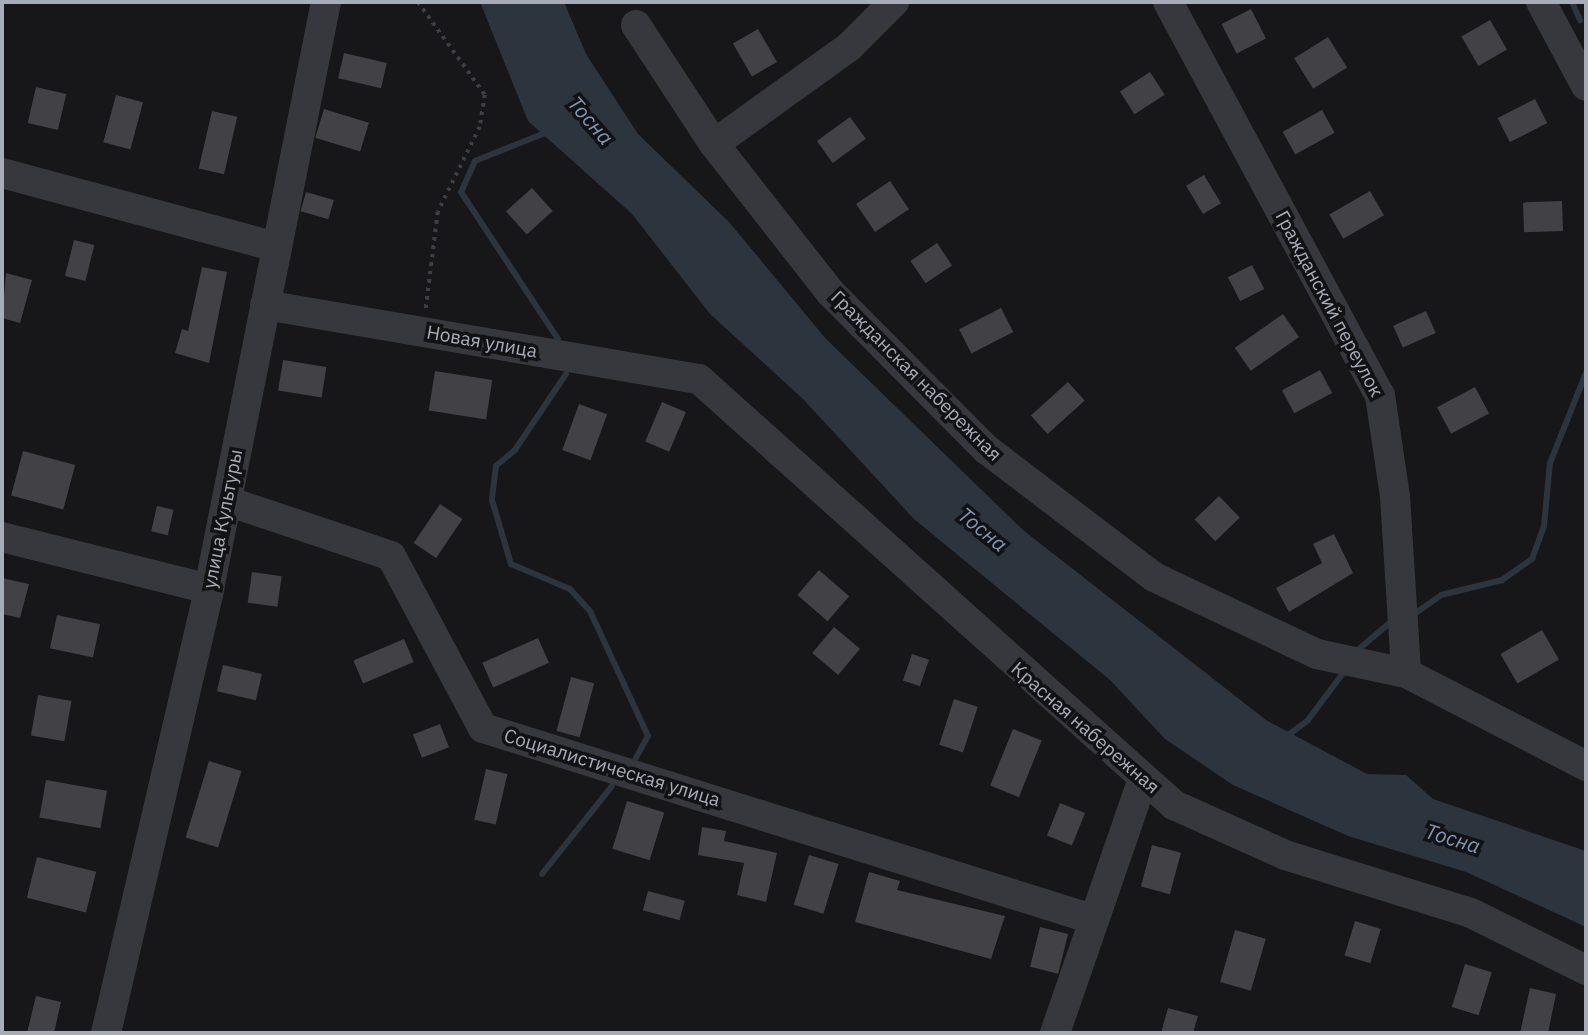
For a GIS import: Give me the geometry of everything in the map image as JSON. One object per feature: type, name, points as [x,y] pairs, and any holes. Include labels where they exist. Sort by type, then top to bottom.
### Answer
[{"type":"street","name":"улица Культуры","points":[[106,1033],[209,589],[326,2]]},
{"type":"street","points":[[714,144],[849,47],[894,2]]},
{"type":"street","name":"Гражданский переулок","points":[[1168,2],[1380,395],[1395,496],[1406,673]]},
{"type":"street","points":[[1541,2],[1586,86]]},
{"type":"street","name":"Гражданская набережная","points":[[636,25],[714,144],[831,293],[996,457],[1154,577],[1317,654],[1406,673],[1586,766]]},
{"type":"street","points":[[2,173],[277,247]]},
{"type":"street","name":"Новая улица","points":[[265,306],[699,379]]},
{"type":"street","name":"Красная набережная","points":[[699,379],[1142,782],[1174,805],[1285,855],[1471,913],[1586,970]]},
{"type":"street","name":"Социалистическая улица","points":[[227,501],[391,556],[483,728],[1092,919]]},
{"type":"street","points":[[2,537],[209,589]]},
{"type":"street","points":[[1055,1033],[1092,919],[1142,782]]},
{"type":"path","points":[[418,2],[485,95],[480,127],[438,212],[424,332]]},
{"type":"water","name":"Тосна","points":[[480,2],[564,2],[586,54],[638,134],[729,222],[826,339],[1023,530],[1266,720],[1367,774],[1406,775],[1433,799],[1586,851],[1586,927],[1466,872],[1348,836],[1233,785],[1165,739],[1110,680],[914,519],[803,399],[710,314],[632,214],[528,121]]},
{"type":"building","points":[[1251,9],[1266,38],[1237,53],[1222,24]]},
{"type":"building","points":[[1490,20],[1507,49],[1478,66],[1461,36]]},
{"type":"building","points":[[758,29],[777,62],[752,76],[733,44]]},
{"type":"building","points":[[1328,37],[1347,68],[1313,89],[1294,58]]},
{"type":"building","points":[[344,53],[387,63],[381,88],[338,78]]},
{"type":"building","points":[[1150,72],[1165,95],[1135,114],[1120,92]]},
{"type":"building","points":[[36,87],[66,94],[58,130],[28,123]]},
{"type":"building","points":[[116,95],[143,102],[130,150],[103,142]]},
{"type":"building","points":[[1535,99],[1547,123],[1510,142],[1498,118]]},
{"type":"building","points":[[324,109],[369,123],[360,151],[315,138]]},
{"type":"building","points":[[1322,110],[1335,133],[1295,155],[1283,132]]},
{"type":"building","points":[[212,111],[237,117],[224,174],[199,168]]},
{"type":"building","points":[[850,117],[866,139],[833,163],[817,141]]},
{"type":"building","points":[[1204,175],[1221,203],[1203,214],[1186,186]]},
{"type":"building","points":[[890,181],[909,209],[875,232],[856,204]]},
{"type":"building","points":[[532,188],[553,211],[527,234],[506,211]]},
{"type":"building","points":[[1370,191],[1384,215],[1343,239],[1329,214]]},
{"type":"building","points":[[306,192],[334,200],[328,219],[300,211]]},
{"type":"building","points":[[1562,201],[1563,231],[1524,232],[1523,202]]},
{"type":"building","points":[[74,240],[94,245],[85,281],[65,276]]},
{"type":"building","points":[[937,243],[952,265],[926,283],[910,261]]},
{"type":"building","points":[[1252,265],[1264,289],[1240,301],[1228,277]]},
{"type":"building","points":[[202,267],[227,272],[209,363],[175,353],[182,329],[188,331]]},
{"type":"building","points":[[6,273],[32,280],[20,323],[2,318]]},
{"type":"building","points":[[1001,308],[1013,332],[971,353],[959,329]]},
{"type":"building","points":[[1426,311],[1436,333],[1403,348],[1393,326]]},
{"type":"building","points":[[1283,314],[1299,337],[1251,371],[1235,348]]},
{"type":"building","points":[[283,360],[326,367],[322,398],[278,391]]},
{"type":"building","points":[[1320,370],[1332,393],[1294,413],[1282,390]]},
{"type":"building","points":[[435,371],[492,380],[486,420],[429,411]]},
{"type":"building","points":[[1068,382],[1085,401],[1048,434],[1031,415]]},
{"type":"building","points":[[1475,387],[1489,413],[1451,434],[1437,407]]},
{"type":"building","points":[[662,402],[686,412],[669,452],[645,442]]},
{"type":"building","points":[[579,404],[607,414],[590,460],[562,450]]},
{"type":"building","points":[[23,451],[75,465],[63,509],[11,495]]},
{"type":"building","points":[[1219,496],[1240,518],[1215,541],[1195,520]]},
{"type":"building","points":[[440,504],[462,519],[436,558],[414,543]]},
{"type":"building","points":[[157,506],[174,510],[168,535],[151,531]]},
{"type":"building","points":[[1334,534],[1353,573],[1289,612],[1276,588],[1322,563],[1313,544]]},
{"type":"building","points":[[819,570],[849,596],[828,621],[797,595]]},
{"type":"building","points":[[252,572],[282,576],[277,607],[248,603]]},
{"type":"building","points":[[2,578],[29,584],[20,618],[2,614]]},
{"type":"building","points":[[57,615],[100,624],[93,657],[50,648]]},
{"type":"building","points":[[834,627],[860,649],[838,675],[812,653]]},
{"type":"building","points":[[1542,630],[1559,659],[1517,683],[1500,654]]},
{"type":"building","points":[[538,638],[549,663],[493,687],[482,663]]},
{"type":"building","points":[[404,639],[414,662],[363,684],[353,660]]},
{"type":"building","points":[[912,654],[929,660],[920,686],[903,680]]},
{"type":"building","points":[[223,665],[262,674],[256,700],[217,691]]},
{"type":"building","points":[[571,677],[594,683],[580,737],[557,731]]},
{"type":"building","points":[[38,695],[71,701],[64,741],[31,735]]},
{"type":"building","points":[[954,699],[978,707],[963,752],[939,745]]},
{"type":"building","points":[[440,724],[449,747],[422,758],[413,734]]},
{"type":"building","points":[[1013,729],[1042,741],[1019,797],[990,786]]},
{"type":"building","points":[[209,761],[242,771],[218,847],[186,838]]},
{"type":"building","points":[[486,769],[507,774],[496,825],[474,820]]},
{"type":"building","points":[[46,780],[107,791],[100,828],[39,817]]},
{"type":"building","points":[[627,801],[664,812],[650,860],[612,849]]},
{"type":"building","points":[[1060,803],[1085,813],[1072,846],[1047,835]]},
{"type":"building","points":[[702,827],[726,831],[724,841],[777,853],[766,902],[737,895],[744,863],[698,855]]},
{"type":"building","points":[[1152,845],[1181,853],[1170,894],[1141,887]]},
{"type":"building","points":[[809,855],[839,864],[823,914],[794,905]]},
{"type":"building","points":[[37,857],[96,872],[86,913],[27,898]]},
{"type":"building","points":[[869,872],[900,881],[897,890],[1005,916],[991,959],[855,922]]},
{"type":"building","points":[[648,891],[685,901],[680,920],[643,910]]},
{"type":"building","points":[[1355,921],[1381,929],[1370,963],[1344,955]]},
{"type":"building","points":[[1040,927],[1068,934],[1058,974],[1030,967]]},
{"type":"building","points":[[1235,930],[1266,939],[1251,991],[1220,982]]},
{"type":"building","points":[[1465,964],[1492,972],[1479,1015],[1452,1007]]},
{"type":"building","points":[[1530,988],[1556,994],[1548,1033],[1520,1033]]},
{"type":"building","points":[[36,996],[61,1002],[54,1033],[27,1033]]},
{"type":"building","points":[[1168,1008],[1198,1016],[1193,1033],[1161,1033]]},
{"type":"waterway","points":[[1572,2],[1580,20]]},
{"type":"waterway","points":[[550,131],[475,161],[461,192],[558,339]]},
{"type":"waterway","points":[[1417,612],[1441,595],[1502,580],[1532,559],[1544,526],[1550,463],[1586,373]]},
{"type":"waterway","points":[[566,374],[515,450],[496,466],[492,500],[511,564],[570,589],[590,611],[648,736],[636,758]]},
{"type":"waterway","points":[[1360,648],[1392,621]]},
{"type":"waterway","points":[[1287,736],[1308,720],[1346,669]]},
{"type":"waterway","points":[[542,874],[612,786]]}]
